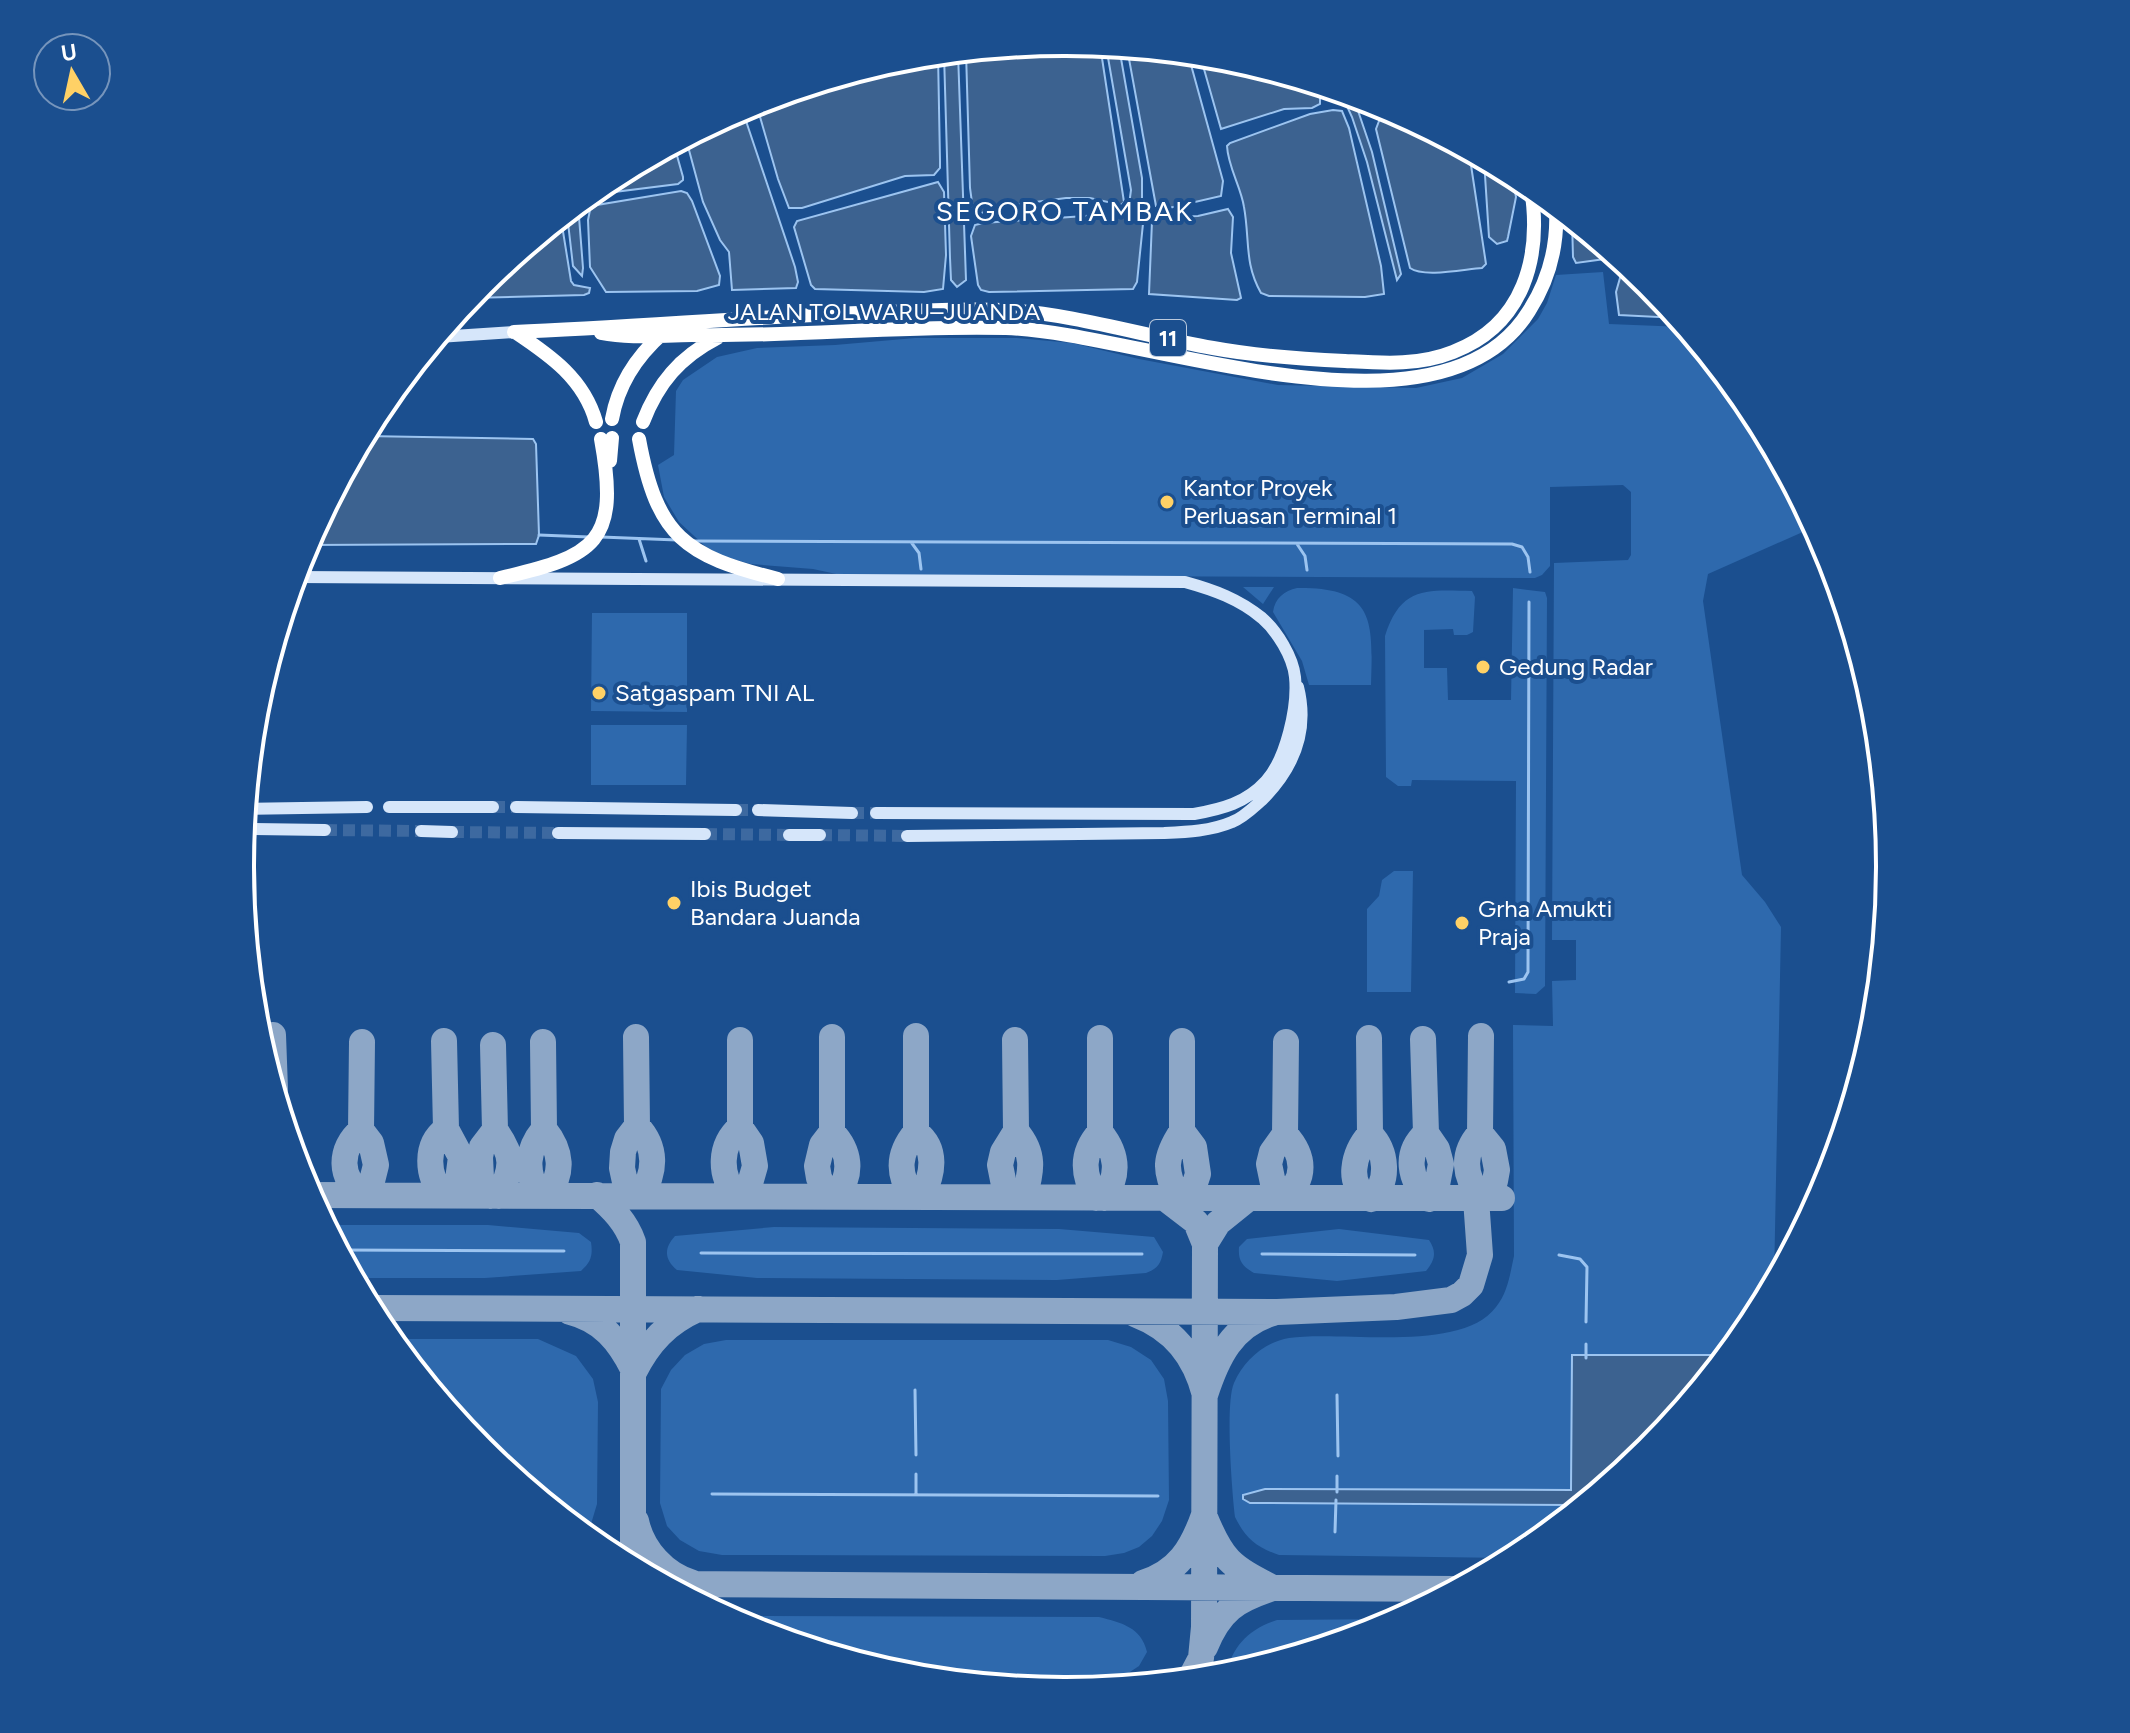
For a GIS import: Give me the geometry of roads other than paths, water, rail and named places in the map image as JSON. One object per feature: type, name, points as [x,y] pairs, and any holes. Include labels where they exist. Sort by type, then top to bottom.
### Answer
[{"type":"highway","name":"JALAN TOL WARU–JUANDA","points":[[514,332],[762,316],[1005,310],[1282,357],[1393,364],[1425,361],[1453,352],[1482,336],[1514,306],[1523,291],[1534,247],[1534,206]]},
{"type":"highway","name":"JALAN TOL WARU–JUANDA","points":[[586,329],[621,336],[721,336],[1008,328],[1075,335],[1255,372],[1390,380],[1444,372],[1480,358],[1522,322],[1548,273],[1553,257],[1555,221]]},
{"type":"highway","points":[[612,419],[619,391],[639,358],[661,334],[680,322]]},
{"type":"highway","points":[[514,332],[562,366],[587,396],[596,422]]},
{"type":"highway","points":[[643,422],[662,382],[681,360],[721,336]]},
{"type":"highway","points":[[500,578],[552,566],[577,555],[589,546],[602,529],[607,513],[606,438]]},
{"type":"highway","points":[[639,439],[647,478],[657,504],[674,532],[690,548],[734,568],[778,579]]},
{"type":"street","points":[[453,336],[514,332]]},
{"type":"street","points":[[308,577],[1185,582],[1223,592],[1263,619],[1281,641],[1302,702],[1302,730],[1293,759],[1275,787],[1233,822],[1203,830],[1164,833],[907,836]]},
{"type":"street","points":[[876,813],[1128,815],[1194,814],[1221,809],[1245,799],[1267,781],[1283,754],[1290,728],[1295,677]]},
{"type":"street","points":[[256,809],[367,807]]},
{"type":"street","points":[[389,807],[493,807]]},
{"type":"street","points":[[516,807],[736,810]]},
{"type":"street","points":[[758,810],[852,813]]},
{"type":"street","points":[[1128,815],[1164,833]]},
{"type":"street","points":[[255,829],[325,830]]},
{"type":"street","points":[[421,831],[452,832]]},
{"type":"street","points":[[558,833],[705,834]]},
{"type":"street","points":[[789,835],[820,835]]},
{"type":"waterway","points":[[539,535],[589,537]]},
{"type":"waterway","points":[[601,537],[677,540]]},
{"type":"waterway","points":[[639,539],[646,561]]},
{"type":"waterway","points":[[693,541],[1512,544],[1522,547],[1528,557],[1530,572]]},
{"type":"waterway","points":[[911,542],[919,553],[921,569]]},
{"type":"waterway","points":[[1297,544],[1305,556],[1307,570]]},
{"type":"waterway","points":[[1509,982],[1524,979],[1528,972],[1529,602]]},
{"type":"waterway","points":[[351,1250],[564,1251]]},
{"type":"waterway","points":[[701,1253],[1142,1254]]},
{"type":"waterway","points":[[1262,1254],[1415,1255]]},
{"type":"waterway","points":[[1559,1255],[1580,1259],[1587,1267],[1586,1322]]},
{"type":"waterway","points":[[1586,1344],[1586,1358]]},
{"type":"waterway","points":[[915,1390],[916,1455]]},
{"type":"waterway","points":[[1337,1395],[1338,1456]]},
{"type":"waterway","points":[[916,1474],[916,1495]]},
{"type":"waterway","points":[[1337,1476],[1337,1492]]},
{"type":"waterway","points":[[712,1494],[1158,1496]]},
{"type":"waterway","points":[[1335,1532],[1336,1500]]},
{"type":"tunnel","points":[[493,807],[516,807]]},
{"type":"tunnel","points":[[736,810],[758,810]]},
{"type":"tunnel","points":[[852,813],[876,813]]},
{"type":"tunnel","points":[[325,830],[421,831]]},
{"type":"tunnel","points":[[452,832],[558,833]]},
{"type":"tunnel","points":[[705,834],[789,835]]},
{"type":"tunnel","points":[[820,835],[907,836]]},
{"type":"place","name":"Kantor Proyek Perluasan Terminal 1","points":[[1167,502]]},
{"type":"place","name":"Gedung Radar","points":[[1483,667]]},
{"type":"place","name":"Satgaspam TNI AL","points":[[599,693]]},
{"type":"place","name":"Ibis Budget Bandara Juanda","points":[[674,903]]},
{"type":"place","name":"Grha Amukti Praja","points":[[1462,923]]},
{"type":"district","name":"SEGORO TAMBAK","points":[[1065,211]]}]
